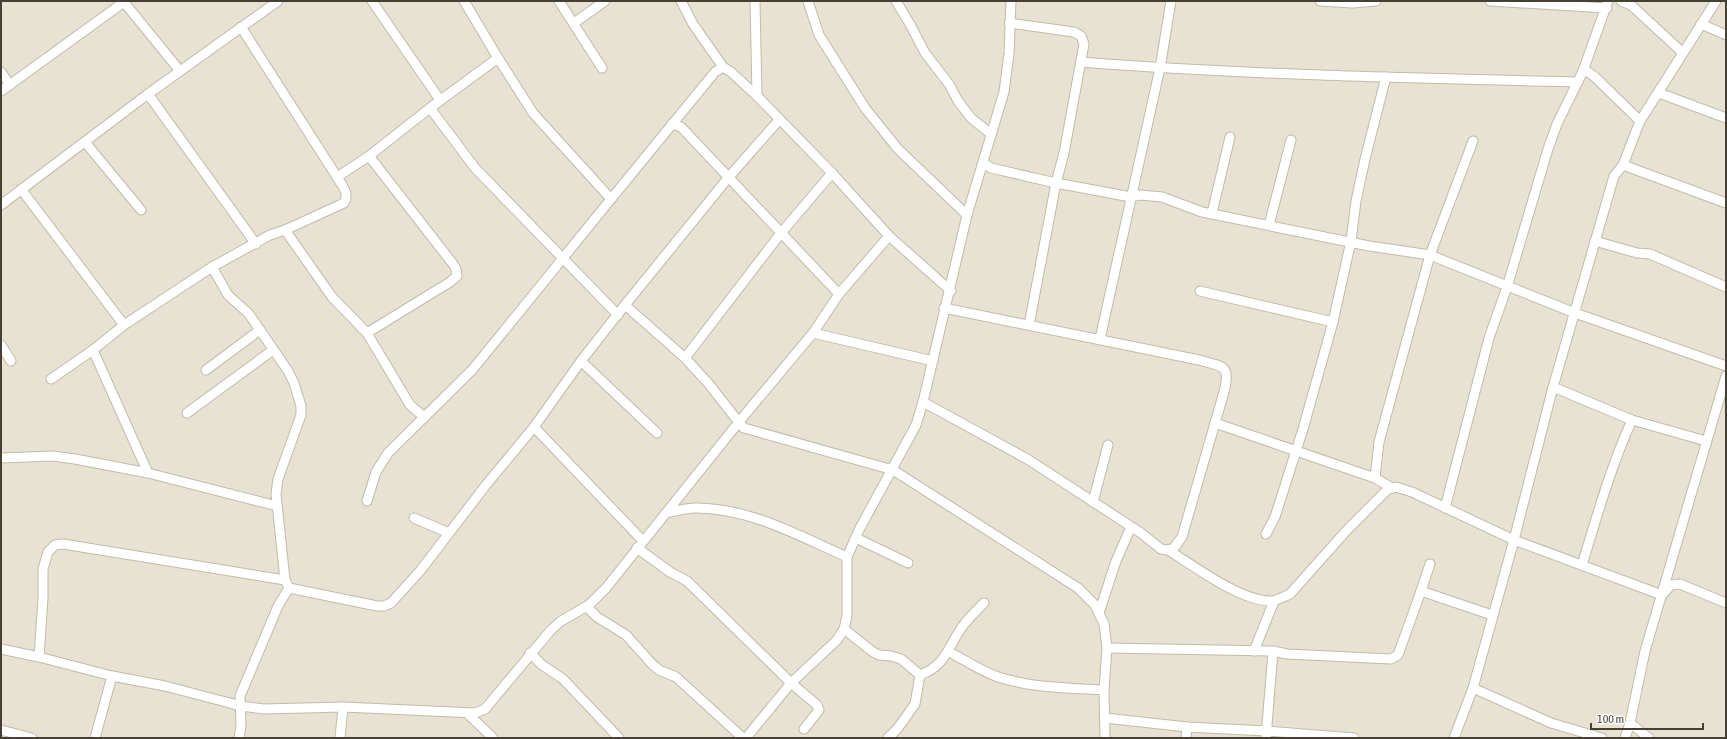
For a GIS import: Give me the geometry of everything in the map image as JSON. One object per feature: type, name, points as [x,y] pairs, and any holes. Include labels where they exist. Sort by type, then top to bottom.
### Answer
[{"type":"street","points":[[1,205],[148,94],[278,1]]},
{"type":"street","points":[[372,1],[440,100]]},
{"type":"street","points":[[464,1],[533,113],[611,199]]},
{"type":"street","points":[[559,1],[602,68]]},
{"type":"street","points":[[574,24],[605,1]]},
{"type":"street","points":[[681,1],[693,24],[723,67],[731,72],[757,96],[832,173],[889,236],[951,290]]},
{"type":"street","points":[[755,1],[757,96]]},
{"type":"street","points":[[808,1],[819,36],[865,108],[898,149],[968,215]]},
{"type":"street","points":[[896,1],[925,54],[949,84],[958,101],[971,118],[991,134]]},
{"type":"street","points":[[746,738],[791,683],[837,640],[844,629],[846,616],[847,557],[916,425],[923,402],[944,308],[951,290],[968,215],[1004,92],[1009,54],[1011,1]]},
{"type":"street","points":[[1100,339],[1160,68],[1171,1]]},
{"type":"street","points":[[1320,1],[1353,3],[1376,1]]},
{"type":"street","points":[[1445,508],[1489,338],[1507,287],[1557,124],[1584,71],[1608,4],[1490,1]]},
{"type":"street","points":[[1621,1],[1631,5],[1683,53]]},
{"type":"street","points":[[1454,738],[1474,688],[1553,387],[1614,176],[1623,165],[1640,121],[1716,1]]},
{"type":"street","points":[[1,92],[124,2],[180,71]]},
{"type":"street","points":[[1010,22],[1074,32],[1082,36],[1084,44],[1029,325]]},
{"type":"street","points":[[1701,24],[1726,35]]},
{"type":"street","points":[[51,379],[93,350],[124,325],[212,267],[270,235],[285,230],[344,203],[347,198],[346,192],[337,177],[241,27]]},
{"type":"street","points":[[337,177],[369,156],[440,100],[498,58]]},
{"type":"street","points":[[1081,62],[1160,68],[1386,77],[1578,82]]},
{"type":"street","points":[[367,501],[376,472],[388,453],[473,369],[715,72],[723,67]]},
{"type":"street","points":[[1584,71],[1588,72],[1594,77],[1640,121]]},
{"type":"street","points":[[1,72],[10,84]]},
{"type":"street","points":[[1266,534],[1276,517],[1296,452],[1332,322],[1351,241],[1356,201],[1365,160],[1386,77]]},
{"type":"street","points":[[1659,93],[1726,118]]},
{"type":"street","points":[[148,94],[256,244]]},
{"type":"street","points":[[430,108],[475,168],[618,314]]},
{"type":"street","points":[[39,657],[43,598],[43,568],[48,552],[56,545],[63,544],[287,584],[377,606],[384,606],[391,603],[420,571],[486,485],[534,427],[581,361],[625,305],[728,178],[779,120]]},
{"type":"street","points":[[672,124],[681,127],[839,294]]},
{"type":"street","points":[[1212,213],[1230,137]]},
{"type":"street","points":[[1269,225],[1291,140]]},
{"type":"street","points":[[1375,478],[1379,442],[1430,255],[1473,141]]},
{"type":"street","points":[[85,142],[141,210]]},
{"type":"street","points":[[367,333],[450,282],[457,276],[456,269],[453,264],[369,156]]},
{"type":"street","points":[[984,162],[991,168],[1056,183],[1131,197],[1140,195],[1162,197],[1202,212],[1351,241],[1369,246],[1430,255],[1575,313],[1726,366]]},
{"type":"street","points":[[1623,165],[1726,204]]},
{"type":"street","points":[[685,358],[781,233],[832,173]]},
{"type":"street","points":[[21,189],[124,325]]},
{"type":"street","points":[[285,230],[332,297],[367,333],[410,405],[424,417]]},
{"type":"street","points":[[1,649],[39,657],[112,676],[165,686],[241,706],[264,709],[343,707],[468,714],[485,709],[530,653],[556,625],[588,606],[606,588],[738,423],[813,333],[839,294],[889,236]]},
{"type":"street","points":[[1595,240],[1637,252],[1650,254],[1726,286]]},
{"type":"street","points":[[212,267],[228,295],[249,314],[273,350],[294,383],[301,406],[301,415],[278,479],[276,494],[287,584],[240,696],[242,726],[239,738]]},
{"type":"street","points":[[1200,291],[1332,322]]},
{"type":"street","points":[[625,305],[685,358],[710,386],[738,423],[744,428],[893,470],[1078,588],[1095,605],[1104,624],[1107,648],[1104,690],[1105,738]]},
{"type":"street","points":[[944,308],[1199,360],[1222,366],[1227,371],[1228,378],[1182,537],[1174,548],[1168,550]]},
{"type":"street","points":[[206,370],[260,330]]},
{"type":"street","points":[[813,333],[933,361]]},
{"type":"street","points":[[1,345],[10,361]]},
{"type":"street","points":[[93,350],[148,473]]},
{"type":"street","points":[[187,413],[273,350]]},
{"type":"street","points":[[581,361],[657,433]]},
{"type":"street","points":[[1624,738],[1630,723],[1645,651],[1726,376]]},
{"type":"street","points":[[1553,387],[1632,420],[1706,441]]},
{"type":"street","points":[[923,402],[1029,460],[1131,527],[1141,532],[1161,549],[1168,550],[1229,588],[1259,599],[1274,601],[1290,594],[1365,511],[1387,490],[1396,487],[1412,492],[1514,540],[1662,595]]},
{"type":"street","points":[[1582,565],[1609,478],[1632,420]]},
{"type":"street","points":[[1215,423],[1375,478],[1392,488]]},
{"type":"street","points":[[534,427],[640,545],[670,572],[687,581],[791,683],[819,707],[819,710],[804,729]]},
{"type":"street","points":[[1093,502],[1108,445]]},
{"type":"street","points":[[1,458],[52,456],[148,473],[277,506]]},
{"type":"street","points":[[666,513],[695,508],[741,513],[847,557]]},
{"type":"street","points":[[414,518],[449,533]]},
{"type":"street","points":[[1098,613],[1116,561],[1131,527]]},
{"type":"street","points":[[856,538],[908,563]]},
{"type":"street","points":[[1107,648],[1273,651],[1286,654],[1391,659],[1398,655],[1430,564]]},
{"type":"street","points":[[1662,595],[1671,585],[1680,584],[1726,603]]},
{"type":"street","points":[[1421,590],[1492,615]]},
{"type":"street","points":[[1254,651],[1274,601]]},
{"type":"street","points":[[920,675],[934,669],[949,652],[965,623],[984,602]]},
{"type":"street","points":[[588,606],[597,617],[626,635],[659,670],[676,677],[743,738]]},
{"type":"street","points":[[844,629],[873,652],[879,655],[901,659],[920,675]]},
{"type":"street","points":[[1266,734],[1273,651]]},
{"type":"street","points":[[949,652],[998,676],[1009,679],[1047,686],[1104,690]]},
{"type":"street","points":[[530,653],[542,665],[563,679],[619,738]]},
{"type":"street","points":[[888,738],[898,728],[916,704],[920,675]]},
{"type":"street","points":[[95,738],[112,676]]},
{"type":"street","points":[[1474,688],[1551,723],[1602,738]]},
{"type":"street","points":[[340,738],[343,707]]},
{"type":"street","points":[[468,714],[493,738]]},
{"type":"street","points":[[1105,718],[1266,734],[1354,738]]},
{"type":"street","points":[[1630,723],[1649,738]]},
{"type":"street","points":[[1186,738],[1187,727]]},
{"type":"street","points":[[1,730],[32,738]]},
{"type":"shaded area","points":[[1,1],[1726,1],[1726,738],[1,738]]}]
